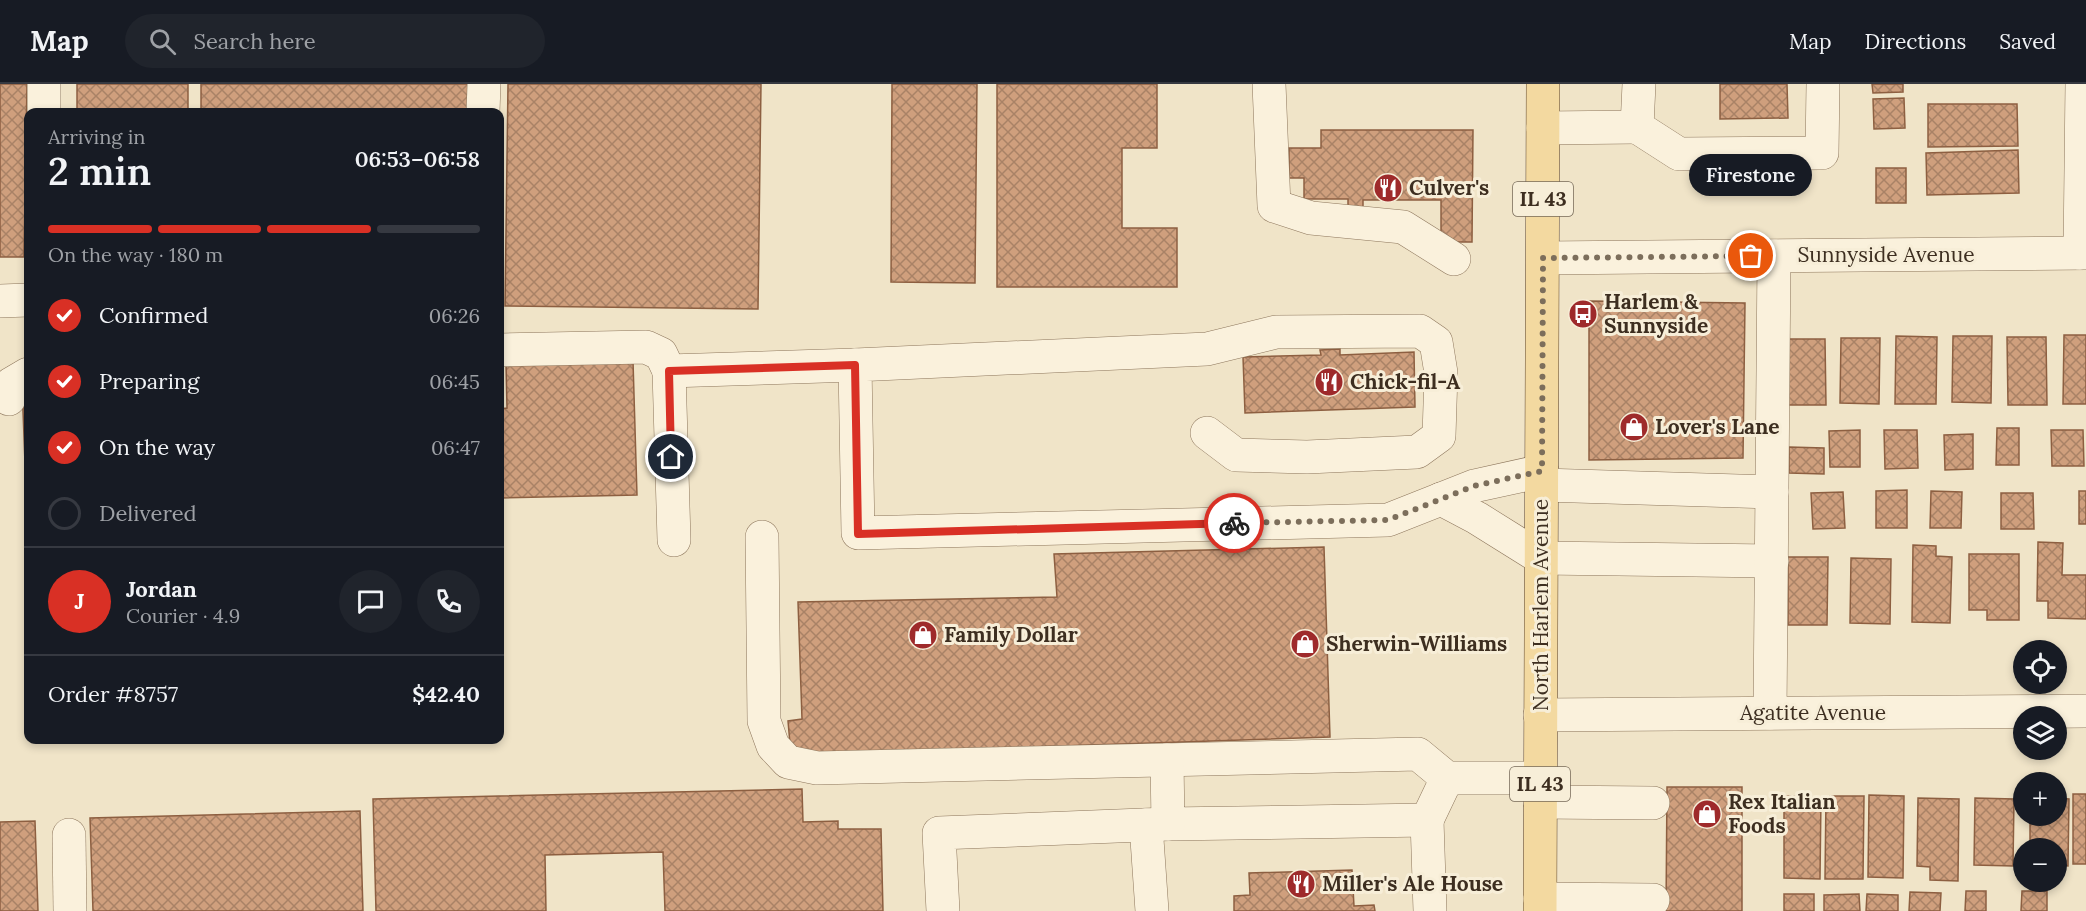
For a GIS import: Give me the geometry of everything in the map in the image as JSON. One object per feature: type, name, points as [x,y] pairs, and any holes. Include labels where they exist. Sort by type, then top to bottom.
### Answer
[{"type":"main road","name":"North Harlem Avenue","points":[[1540,905],[1543,84]]},
{"type":"street","points":[[44,84],[44,108]]},
{"type":"street","points":[[483,108],[484,84]]},
{"type":"street","points":[[1269,84],[1274,206],[1311,218],[1403,227],[1454,259]]},
{"type":"street","points":[[1637,127],[1639,84]]},
{"type":"street","points":[[1543,128],[1637,127],[1679,154],[1822,153],[1823,84]]},
{"type":"street","points":[[2082,84],[2083,253]]},
{"type":"street","name":"Sunnyside Avenue","points":[[1543,258],[2083,253]]},
{"type":"street","points":[[1770,713],[1774,256]]},
{"type":"street","points":[[0,301],[24,300]]},
{"type":"street","points":[[669,371],[1207,349],[1276,332],[1420,331],[1436,342],[1441,373],[1439,436],[1417,452],[1307,457],[1236,455],[1207,433]]},
{"type":"street","points":[[504,350],[646,347],[661,354],[669,371],[674,540]]},
{"type":"street","points":[[855,365],[858,534],[1388,520],[1474,486],[1542,478],[1772,492]]},
{"type":"street","points":[[1441,499],[1541,558],[1772,561]]},
{"type":"street","points":[[762,537],[764,721],[773,746],[788,762],[817,768],[1418,754],[1447,778],[1653,802]]},
{"type":"street","name":"Agatite Avenue","points":[[1540,715],[2086,711]]},
{"type":"street","points":[[1152,911],[1157,824],[1167,760]]},
{"type":"street","points":[[1430,911],[1427,820],[1447,778]]},
{"type":"street","points":[[943,911],[939,833],[1157,824],[1427,820]]},
{"type":"street","points":[[69,835],[70,911]]},
{"type":"street","points":[[1540,905],[1653,900]]},
{"type":"building","points":[[0,84],[27,84],[27,108],[24,108],[24,257],[0,257]]},
{"type":"building","points":[[77,84],[188,84],[188,108],[77,108]]},
{"type":"building","points":[[201,84],[479,84],[479,108],[201,108]]},
{"type":"building","points":[[508,84],[761,84],[758,309],[505,306]]},
{"type":"building","points":[[892,84],[977,84],[975,283],[891,282]]},
{"type":"building","points":[[997,84],[1157,84],[1157,148],[1122,148],[1122,228],[1177,228],[1177,287],[997,287]]},
{"type":"building","points":[[1720,84],[1787,84],[1788,118],[1720,119]]},
{"type":"building","points":[[1872,84],[1903,84],[1903,92],[1873,93]]},
{"type":"building","points":[[1904,98],[1905,128],[1874,129],[1873,99]]},
{"type":"building","points":[[1928,104],[2017,104],[2018,146],[1928,147]]},
{"type":"building","name":"Culver's","points":[[1321,130],[1473,130],[1472,242],[1441,242],[1441,200],[1363,200],[1363,212],[1348,212],[1348,199],[1304,199],[1304,178],[1289,178],[1289,148],[1321,148]]},
{"type":"building","points":[[2018,150],[2019,193],[1927,195],[1926,153]]},
{"type":"building","points":[[1876,168],[1906,168],[1906,203],[1876,203]]},
{"type":"building","points":[[1589,301],[1745,303],[1743,458],[1589,460]]},
{"type":"building","points":[[2064,335],[2086,335],[2086,404],[2063,404]]},
{"type":"building","points":[[1896,336],[1937,337],[1936,404],[1895,404]]},
{"type":"building","points":[[1953,336],[1992,336],[1991,403],[1952,402]]},
{"type":"building","points":[[2007,337],[2046,337],[2047,405],[2008,405]]},
{"type":"building","points":[[1841,338],[1880,338],[1879,404],[1840,403]]},
{"type":"building","points":[[1786,339],[1825,339],[1826,405],[1787,405]]},
{"type":"building","name":"Chick-fil-A","points":[[1340,349],[1340,355],[1414,352],[1415,407],[1245,413],[1243,357],[1321,355],[1320,350]]},
{"type":"building","points":[[633,361],[637,495],[504,498],[506,364]]},
{"type":"building","points":[[22,384],[24,384],[24,437]]},
{"type":"building","points":[[1997,428],[2019,428],[2019,465],[1996,465]]},
{"type":"building","points":[[1860,430],[1860,467],[1830,467],[1829,431]]},
{"type":"building","points":[[1884,430],[1917,430],[1918,468],[1885,469]]},
{"type":"building","points":[[2051,430],[2083,430],[2084,466],[2052,466]]},
{"type":"building","points":[[1973,434],[1973,469],[1945,470],[1944,435]]},
{"type":"building","points":[[1789,447],[1824,448],[1824,474],[1789,473]]},
{"type":"building","points":[[1907,490],[1907,528],[1876,528],[1876,491]]},
{"type":"building","points":[[1931,491],[1962,492],[1961,528],[1930,528]]},
{"type":"building","points":[[2079,491],[2086,491],[2086,524],[2079,524]]},
{"type":"building","points":[[1843,492],[1845,528],[1813,529],[1811,493]]},
{"type":"building","points":[[2001,493],[2033,493],[2034,529],[2001,529]]},
{"type":"building","points":[[2038,542],[2063,543],[2062,575],[2086,575],[2086,619],[2048,618],[2048,601],[2037,601]]},
{"type":"building","points":[[1913,545],[1936,546],[1936,556],[1952,557],[1950,623],[1912,622]]},
{"type":"building","points":[[1324,547],[1330,737],[791,755],[788,721],[802,719],[798,602],[1057,597],[1054,554]]},
{"type":"building","points":[[1969,554],[2019,554],[2019,620],[1987,620],[1987,610],[1969,610]]},
{"type":"building","points":[[1788,557],[1828,557],[1827,625],[1788,625]]},
{"type":"building","points":[[1851,558],[1891,559],[1890,624],[1850,623]]},
{"type":"building","points":[[1667,787],[1742,787],[1742,911],[1666,911]]},
{"type":"building","points":[[802,789],[803,822],[838,821],[838,829],[881,829],[883,911],[665,911],[663,852],[545,855],[546,911],[376,911],[373,799]]},
{"type":"building","points":[[2073,794],[2086,794],[2086,864],[2073,864]]},
{"type":"building","points":[[1869,795],[1904,796],[1903,878],[1868,877]]},
{"type":"building","points":[[1784,796],[1821,797],[1820,879],[1784,878]]},
{"type":"building","points":[[1826,796],[1864,796],[1863,879],[1825,879]]},
{"type":"building","points":[[1918,798],[1959,799],[1958,881],[1930,880],[1930,867],[1917,866]]},
{"type":"building","points":[[1975,798],[2013,799],[2013,866],[1974,865]]},
{"type":"building","points":[[2067,799],[2069,799],[2068,866],[2067,838],[2030,838],[2030,826],[2067,826]]},
{"type":"building","points":[[360,811],[363,911],[93,911],[90,818]]},
{"type":"building","points":[[35,821],[38,911],[0,911],[0,822]]},
{"type":"building","name":"Miller's Ale House","points":[[1352,870],[1354,906],[1374,905],[1375,911],[1234,911],[1234,896],[1250,895],[1249,873]]},
{"type":"building","points":[[1966,891],[1986,891],[1986,911],[1965,911]]},
{"type":"building","points":[[1910,892],[1941,893],[1940,911],[1909,911]]},
{"type":"building","points":[[2022,892],[2047,892],[2047,911],[2021,911]]},
{"type":"building","points":[[1784,894],[1814,894],[1814,911],[1784,911]]},
{"type":"building","points":[[1859,894],[1860,911],[1824,911],[1824,895]]},
{"type":"building","points":[[1867,894],[1898,895],[1898,911],[1866,911]]},
{"type":"way so far","points":[[1234,523],[1388,520],[1474,486],[1542,471],[1543,258],[1751,256]]},
{"type":"place","name":"Culver's","points":[[1388,188]]},
{"type":"place","name":"Firestone","points":[[1751,256]]},
{"type":"place","name":"Harlem & Sunnyside","points":[[1583,314]]},
{"type":"place","name":"Chick-fil-A","points":[[1329,382]]},
{"type":"place","name":"Lover's Lane","points":[[1634,427]]},
{"type":"place","name":"Family Dollar","points":[[923,635]]},
{"type":"place","name":"Sherwin-Williams","points":[[1305,644]]},
{"type":"place","name":"Rex Italian Foods","points":[[1707,814]]},
{"type":"place","name":"Miller's Ale House","points":[[1301,884]]},
{"type":"route","points":[[671,457],[669,371],[855,365],[858,534],[1234,523]]}]
